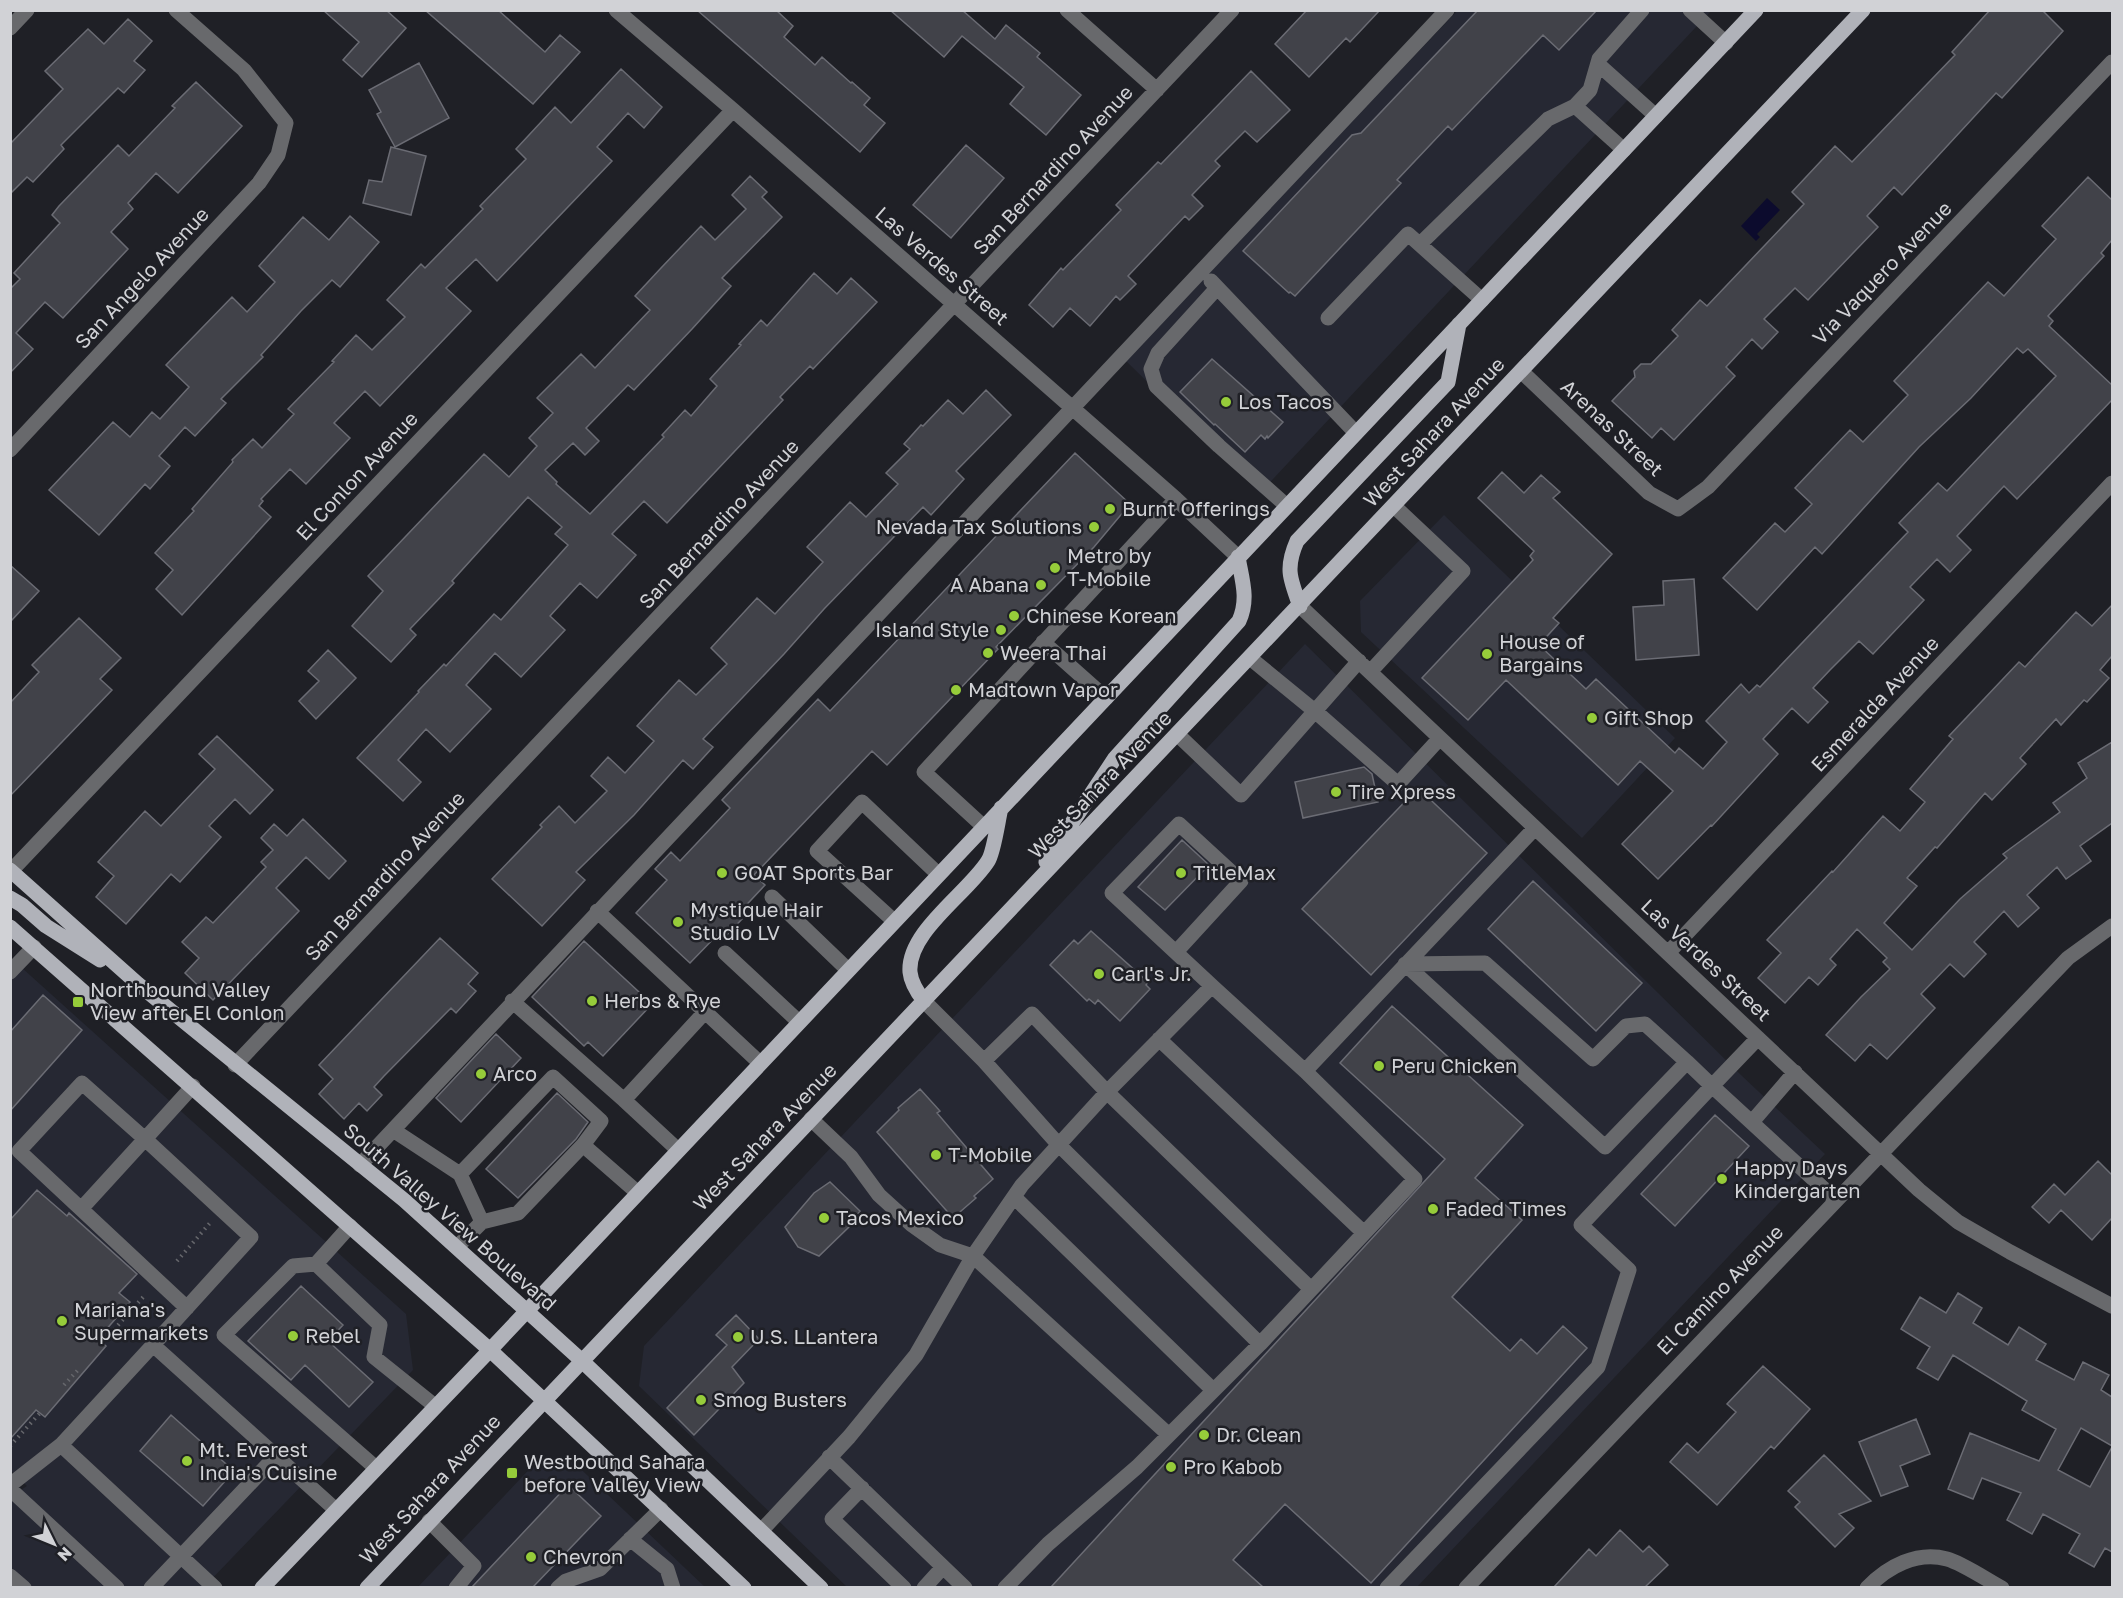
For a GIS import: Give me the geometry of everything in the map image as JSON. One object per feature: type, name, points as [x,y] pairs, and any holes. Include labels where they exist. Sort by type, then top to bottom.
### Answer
[{"type":"main road","points":[[262,1587],[490,1350],[1756,10]]},
{"type":"main road","name":"West Sahara Avenue","points":[[368,1587],[1863,10]]},
{"type":"main road","points":[[1300,606],[1289,575],[1290,556],[1297,542],[1448,382],[1459,324]]},
{"type":"main road","points":[[1023,897],[1115,758],[1239,621],[1245,608],[1245,595],[1238,557]]},
{"type":"main road","points":[[924,1001],[915,988],[910,974],[910,958],[924,933],[990,860],[1001,808]]},
{"type":"main road","name":"South Valley View Boulevard","points":[[11,871],[138,984],[404,1200],[581,1360],[821,1587]]},
{"type":"main road","points":[[10,898],[22,905],[46,926],[138,984]]},
{"type":"main road","points":[[10,927],[490,1350],[744,1587]]},
{"type":"street","points":[[10,28],[27,10]]},
{"type":"street","name":"San Angelo Avenue","points":[[10,450],[259,183],[278,155],[286,123],[244,70],[176,10]]},
{"type":"street","name":"Las Verdes Street","points":[[615,10],[733,110],[1176,499],[1238,557]]},
{"type":"street","points":[[1067,10],[1157,90]]},
{"type":"street","name":"San Bernardino Avenue","points":[[235,1065],[1233,10]]},
{"type":"street","points":[[360,1165],[1447,10]]},
{"type":"street","points":[[1420,244],[1548,119],[1575,106],[1590,90],[1599,59],[1642,10]]},
{"type":"street","points":[[1690,10],[1726,43]]},
{"type":"street","name":"Via Vaquero Avenue","points":[[1678,509],[1708,487],[2112,62]]},
{"type":"street","points":[[1598,64],[1656,116]]},
{"type":"street","points":[[1575,106],[1624,150]]},
{"type":"street","name":"El Conlon Avenue","points":[[11,871],[733,110]]},
{"type":"street","points":[[1328,318],[1408,234],[1482,300]]},
{"type":"street","points":[[1202,272],[1356,433]]},
{"type":"street","points":[[1217,288],[1158,353],[1151,369],[1156,386],[1287,506]]},
{"type":"street","name":"Arenas Street","points":[[1521,371],[1649,493],[1678,509]]},
{"type":"street","name":"Esmeralda Avenue","points":[[1668,953],[2112,483]]},
{"type":"street","points":[[984,827],[924,772],[1176,499]]},
{"type":"street","points":[[1177,734],[1241,795],[1316,711],[1463,571],[1394,506]]},
{"type":"street","name":"Las Verdes Street","points":[[1300,606],[1919,1190],[1958,1222],[2112,1306]]},
{"type":"street","points":[[1043,642],[1106,698]]},
{"type":"street","points":[[1250,658],[1316,711],[1398,784],[1440,738]]},
{"type":"street","points":[[894,921],[817,850],[862,802],[938,874]]},
{"type":"street","points":[[1005,1587],[1048,1544],[1137,1467],[1260,1344],[1415,1179],[1305,1071],[1112,893],[1179,824],[1241,881],[1176,952]]},
{"type":"street","points":[[1305,1071],[1535,828]]},
{"type":"street","points":[[772,897],[848,970]]},
{"type":"street","points":[[597,911],[760,1063]]},
{"type":"street","name":"El Camino Avenue","points":[[1466,1587],[2068,957],[2112,926]]},
{"type":"street","points":[[10,972],[34,947]]},
{"type":"street","points":[[725,953],[799,1022]]},
{"type":"street","points":[[1406,963],[1605,1148],[1687,1062]]},
{"type":"street","points":[[1406,963],[1485,963],[1593,1059],[1626,1026],[1645,1024],[1835,1199]]},
{"type":"street","points":[[761,1531],[849,1437],[916,1355],[973,1256],[1022,1185],[1107,1092],[1212,986]]},
{"type":"street","points":[[512,1001],[678,1150]]},
{"type":"street","points":[[924,1001],[984,1061],[1058,1144],[1260,1344]]},
{"type":"street","points":[[624,1100],[705,1012]]},
{"type":"street","points":[[984,1061],[1032,1014],[1107,1092],[1311,1289]]},
{"type":"street","points":[[1387,1587],[1598,1367],[1629,1270],[1581,1225],[1758,1038]]},
{"type":"street","points":[[1159,1039],[1364,1233]]},
{"type":"street","points":[[1752,1122],[1795,1072]]},
{"type":"street","points":[[457,1247],[482,1222],[518,1213],[583,1145],[601,1121],[553,1077],[460,1174]]},
{"type":"street","points":[[117,1587],[10,1487],[61,1445],[153,1346],[251,1238],[82,1083],[19,1151],[187,1308]]},
{"type":"street","points":[[81,1209],[193,1086]]},
{"type":"street","points":[[811,1119],[851,1157],[879,1195],[912,1226],[940,1245],[973,1256],[1168,1436]]},
{"type":"street","points":[[393,1130],[460,1174],[482,1222]]},
{"type":"street","points":[[583,1145],[638,1193]]},
{"type":"street","points":[[1014,1197],[1213,1390]]},
{"type":"street","points":[[350,1226],[316,1264],[293,1266],[224,1335],[376,1468]]},
{"type":"street","points":[[316,1264],[380,1324],[374,1357],[435,1406]]},
{"type":"street","points":[[153,1346],[336,1510]]},
{"type":"street","points":[[61,1445],[215,1587]]},
{"type":"street","points":[[151,1587],[276,1456]]},
{"type":"street","points":[[830,1457],[965,1587]]},
{"type":"street","points":[[862,1488],[832,1519],[904,1587]]},
{"type":"street","points":[[558,1587],[566,1581],[600,1569],[660,1509]]},
{"type":"street","points":[[429,1521],[474,1566],[456,1587]]},
{"type":"street","points":[[630,1539],[667,1569],[673,1587]]},
{"type":"street","points":[[1867,1587],[1899,1563],[1924,1556],[1948,1559],[2002,1587]]},
{"type":"street","points":[[924,1587],[943,1567]]},
{"type":"street","points":[[10,1576],[24,1587]]},
{"type":"path","points":[[177,1261],[216,1216]]},
{"type":"path","points":[[102,1342],[145,1294]]},
{"type":"path","points":[[64,1385],[78,1370]]},
{"type":"path","points":[[10,1446],[40,1413]]},
{"type":"shaded area","points":[[1457,11],[1711,11],[1260,493],[1125,360]]},
{"type":"shaded area","points":[[1767,198],[1780,210],[1757,234],[1760,237],[1756,241],[1741,226]]},
{"type":"shaded area","points":[[1444,515],[1675,738],[1582,838],[1361,632],[1360,601]]},
{"type":"shaded area","points":[[1305,644],[1741,1075],[1825,1154],[1417,1587],[847,1587],[639,1386],[644,1346]]},
{"type":"shaded area","points":[[11,958],[406,1314],[413,1370],[204,1587],[11,1587],[10,1497],[27,1486],[10,1470]]},
{"type":"shaded area","points":[[567,1456],[705,1587],[417,1588],[539,1459]]},
{"type":"building","points":[[323,10],[386,10],[406,28],[362,77],[343,60],[359,42]]},
{"type":"building","points":[[425,10],[498,10],[545,52],[560,35],[580,52],[533,104]]},
{"type":"building","points":[[697,10],[776,10],[793,26],[784,37],[815,65],[822,57],[852,82],[870,98],[864,105],[885,123],[860,152]]},
{"type":"building","points":[[890,10],[962,10],[995,39],[1006,25],[1040,53],[1037,57],[1081,95],[1046,135],[1010,104],[1024,87],[962,36],[944,57]]},
{"type":"building","points":[[1307,10],[1380,10],[1350,42],[1346,38],[1309,77],[1275,44]]},
{"type":"building","points":[[1478,10],[1597,10],[1559,50],[1543,35],[1452,130],[1448,126],[1397,180],[1401,183],[1295,296],[1289,293],[1243,251],[1352,135],[1361,133]]},
{"type":"building","points":[[1990,10],[2042,10],[2063,31],[2002,98],[1996,93],[1902,195],[1894,187],[1867,216],[1878,227],[1808,300],[1795,288],[1764,319],[1778,332],[1762,349],[1752,339],[1726,367],[1735,376],[1674,440],[1661,428],[1652,438],[1612,401],[1635,377],[1634,371],[1641,364],[1651,364],[1678,336],[1672,330],[1700,300],[1707,306],[1804,204],[1792,192],[1835,146],[1852,162],[1955,55],[1952,52]]},
{"type":"building","points":[[128,19],[152,41],[134,61],[145,70],[124,93],[118,88],[61,145],[64,149],[33,182],[27,177],[10,194],[10,144],[63,89],[45,71],[88,29],[104,44]]},
{"type":"building","points":[[419,63],[449,118],[395,147],[377,114],[381,112],[369,90]]},
{"type":"building","points":[[621,69],[662,107],[644,128],[628,113],[597,147],[612,161],[497,281],[476,259],[446,288],[471,311],[380,406],[365,391],[334,423],[350,438],[306,484],[290,469],[261,499],[263,501],[259,506],[271,517],[182,615],[156,589],[173,570],[155,553],[194,511],[192,509],[233,462],[232,460],[253,439],[262,448],[294,414],[288,409],[334,362],[332,361],[356,335],[372,350],[405,317],[387,300],[421,264],[425,268],[483,209],[480,206],[526,159],[516,149],[555,107],[571,123]]},
{"type":"building","points":[[1251,71],[1290,110],[1257,142],[1245,131],[1215,161],[1220,166],[1192,195],[1203,206],[1189,220],[1185,216],[1128,276],[1136,284],[1120,300],[1116,296],[1090,326],[1070,308],[1053,327],[1029,305],[1061,268],[1063,270],[1121,210],[1116,205],[1158,162],[1161,164]]},
{"type":"building","points":[[196,82],[242,126],[178,193],[156,173],[128,203],[133,209],[111,232],[128,249],[63,318],[45,302],[16,333],[33,349],[10,373],[10,289],[20,279],[14,273],[60,223],[52,215],[59,206],[118,145],[129,156],[175,108],[172,106]]},
{"type":"building","points":[[966,145],[1004,178],[951,238],[913,205]]},
{"type":"building","points":[[391,147],[426,156],[411,215],[363,203],[369,180],[382,182]]},
{"type":"building","points":[[750,176],[767,192],[762,197],[782,217],[722,278],[731,286],[692,329],[634,390],[628,385],[586,428],[599,441],[585,455],[573,443],[545,470],[557,482],[556,484],[590,514],[664,437],[662,435],[685,410],[691,416],[717,386],[710,379],[741,345],[739,344],[761,320],[767,326],[814,273],[837,294],[851,278],[877,302],[813,369],[810,366],[780,397],[783,400],[667,523],[644,501],[612,534],[636,555],[597,598],[580,583],[550,616],[565,630],[521,677],[495,653],[466,685],[491,709],[450,752],[426,729],[398,760],[421,782],[403,801],[357,758],[418,691],[444,664],[446,666],[494,614],[501,620],[568,545],[555,534],[562,527],[528,497],[452,581],[454,583],[410,629],[416,635],[391,662],[352,626],[383,591],[368,576],[484,454],[509,477],[537,446],[529,438],[553,413],[537,398],[581,354],[595,368],[650,310],[635,296],[661,268],[701,226],[715,240],[746,209],[732,195]]},
{"type":"building","points":[[2088,177],[2112,200],[2112,240],[2101,253],[2104,256],[2048,316],[2053,321],[2049,326],[2112,385],[2112,400],[2017,499],[2004,486],[1957,536],[1971,550],[1950,572],[1937,559],[1910,587],[1924,600],[1873,654],[1859,641],[1813,688],[1828,702],[1808,723],[1792,708],[1763,739],[1778,754],[1712,826],[1658,879],[1622,844],[1673,791],[1640,761],[1618,785],[1506,680],[1468,720],[1422,678],[1533,560],[1530,556],[1534,551],[1478,498],[1502,472],[1524,493],[1541,475],[1560,492],[1553,498],[1612,554],[1553,618],[1559,623],[1539,645],[1586,689],[1596,679],[1675,753],[1679,748],[1703,769],[1727,742],[1706,721],[1741,684],[1749,693],[1757,685],[1760,687],[1908,532],[1899,523],[1938,483],[1947,491],[2056,376],[2028,349],[2023,353],[2017,348],[1971,398],[1919,447],[1822,554],[1815,547],[1757,610],[1723,578],[1775,523],[1785,532],[1812,504],[1795,488],[1850,430],[1863,442],[1908,395],[1894,381],[1988,282],[2004,296],[2056,239],[2042,226]]},
{"type":"building","points":[[350,216],[379,242],[340,287],[332,280],[301,311],[261,355],[263,357],[221,399],[226,403],[195,436],[185,427],[159,456],[170,466],[150,489],[145,484],[99,535],[49,490],[113,422],[130,437],[152,412],[160,419],[189,387],[166,365],[232,297],[247,312],[275,282],[259,266],[303,217],[329,240]]},
{"type":"building","name":"Los Tacos","points":[[1212,359],[1283,422],[1268,438],[1267,436],[1265,439],[1261,435],[1245,452],[1180,392]]},
{"type":"building","points":[[986,390],[1011,415],[956,471],[964,479],[931,515],[923,507],[824,609],[703,739],[713,747],[693,769],[683,760],[634,815],[576,872],[585,880],[542,926],[492,879],[559,806],[575,823],[607,791],[591,776],[608,757],[625,773],[654,741],[637,726],[679,680],[696,695],[727,664],[711,648],[757,598],[775,614],[823,562],[807,547],[850,502],[866,517],[898,484],[886,473],[910,449],[904,444],[921,425],[923,426],[948,400],[963,414]]},
{"type":"building","points":[[1075,453],[1130,504],[1094,547],[996,647],[998,649],[887,765],[872,751],[754,875],[765,885],[737,915],[742,919],[726,936],[721,931],[690,963],[636,913],[667,880],[655,869],[671,852],[680,861],[730,808],[722,800],[818,699],[830,711]]},
{"type":"building","points":[[10,565],[39,591],[10,622]]},
{"type":"building","points":[[1694,579],[1699,655],[1636,660],[1633,607],[1664,605],[1663,581]]},
{"type":"building","points":[[2112,605],[2112,656],[2100,670],[2109,678],[2061,725],[2056,719],[2020,758],[2026,764],[1992,800],[1985,793],[1937,848],[1935,847],[1907,878],[1917,886],[1884,923],[1912,950],[1960,899],[2007,858],[2003,854],[2060,812],[2053,803],[2087,778],[2078,763],[2112,742],[2112,823],[2080,846],[2091,861],[2066,879],[2057,867],[2027,895],[2039,908],[2018,927],[2004,911],[1974,942],[1986,954],[1964,977],[1950,964],[1921,994],[1935,1008],[1887,1059],[1870,1044],[1855,1061],[1826,1035],[1890,969],[1883,962],[1887,958],[1857,929],[1830,959],[1836,965],[1818,985],[1809,977],[1785,1003],[1758,978],[1781,953],[1767,940],[1883,816],[1900,831],[1925,802],[1910,789],[1953,739],[1949,736],[2019,662],[2025,667],[2076,612],[2092,626]]},
{"type":"building","points":[[79,618],[121,658],[100,679],[112,690],[10,796],[10,703],[39,672],[32,665]]},
{"type":"building","points":[[328,650],[356,678],[316,719],[299,701],[319,681],[308,671]]},
{"type":"building","points":[[217,736],[273,790],[250,814],[235,799],[209,826],[221,837],[180,882],[171,874],[126,924],[96,897],[114,876],[98,862],[145,811],[161,826],[215,769],[199,754]]},
{"type":"building","name":"Tire Xpress","points":[[1364,767],[1372,774],[1378,802],[1303,818],[1295,782]]},
{"type":"building","points":[[1418,788],[1487,853],[1371,975],[1302,909]]},
{"type":"building","points":[[303,819],[346,861],[329,879],[306,857],[276,888],[299,911],[213,1000],[185,973],[199,958],[182,942],[206,917],[213,923],[266,867],[261,862],[273,850],[261,838],[274,824],[287,836]]},
{"type":"building","name":"TitleMax","points":[[1182,840],[1209,865],[1165,910],[1138,887]]},
{"type":"building","points":[[1533,881],[1642,983],[1596,1031],[1488,929]]},
{"type":"building","name":"Carl's Jr.","points":[[1091,931],[1148,982],[1146,985],[1150,989],[1120,1021],[1098,1000],[1095,1004],[1089,999],[1087,1001],[1050,965],[1074,940],[1078,944]]},
{"type":"building","points":[[440,938],[478,973],[468,984],[476,991],[456,1013],[451,1008],[374,1087],[382,1095],[367,1111],[359,1103],[344,1119],[319,1094],[333,1079],[319,1065]]},
{"type":"building","name":"Herbs & Rye","points":[[584,941],[652,1004],[603,1056],[588,1042],[584,1046],[532,997]]},
{"type":"building","points":[[43,995],[82,1030],[10,1111],[10,1032]]},
{"type":"building","points":[[1392,1006],[1523,1125],[1475,1178],[1522,1220],[1452,1297],[1510,1351],[1521,1339],[1537,1354],[1563,1326],[1587,1348],[1371,1583],[1285,1504],[1233,1560],[1263,1587],[1051,1587],[1445,1159],[1340,1063]]},
{"type":"building","name":"Arco","points":[[496,1034],[521,1058],[461,1122],[436,1098]]},
{"type":"building","name":"T-Mobile","points":[[920,1089],[940,1111],[937,1113],[993,1179],[953,1218],[877,1132],[899,1110],[898,1108]]},
{"type":"building","name":"Arco","points":[[557,1093],[588,1122],[576,1139],[518,1198],[486,1169]]},
{"type":"building","points":[[1715,1115],[1749,1146],[1675,1226],[1641,1194]]},
{"type":"building","points":[[2098,1161],[2112,1175],[2112,1218],[2092,1240],[2061,1210],[2049,1223],[2032,1207],[2054,1184],[2065,1195]]},
{"type":"building","name":"Tacos Mexico","points":[[830,1182],[860,1211],[850,1226],[819,1256],[798,1247],[785,1227],[814,1193]]},
{"type":"building","name":"Mariana's Supermarkets","points":[[37,1190],[67,1216],[69,1213],[137,1274],[119,1293],[130,1302],[98,1339],[106,1346],[45,1417],[36,1410],[10,1439],[10,1220]]},
{"type":"building","name":"Rebel","points":[[301,1286],[343,1325],[328,1341],[373,1382],[349,1407],[305,1365],[291,1380],[248,1341]]},
{"type":"building","points":[[1958,1293],[1982,1308],[1973,1323],[2008,1345],[2019,1327],[2046,1344],[2036,1360],[2074,1380],[2083,1362],[2109,1375],[2101,1390],[2112,1397],[2112,1446],[2081,1428],[2058,1470],[2090,1487],[2112,1447],[2112,1552],[2105,1548],[2094,1567],[2069,1553],[2080,1534],[2043,1514],[2032,1534],[2007,1520],[2021,1493],[1982,1478],[1973,1499],[1948,1489],[1970,1433],[2039,1461],[2056,1429],[2022,1410],[2027,1401],[1953,1355],[1938,1380],[1917,1368],[1930,1347],[1901,1329],[1920,1297],[1946,1313]]},
{"type":"building","name":"Smog Busters","points":[[736,1315],[759,1339],[732,1367],[744,1383],[694,1435],[667,1408],[727,1345],[716,1335]]},
{"type":"building","points":[[1763,1366],[1810,1409],[1774,1449],[1771,1446],[1717,1505],[1670,1462],[1687,1443],[1698,1453],[1736,1412],[1727,1404]]},
{"type":"building","name":"Mt. Everest India's Cuisine","points":[[171,1415],[234,1471],[203,1506],[140,1451]]},
{"type":"building","points":[[1916,1419],[1930,1454],[1900,1466],[1908,1486],[1881,1496],[1859,1442]]},
{"type":"building","points":[[1824,1455],[1871,1501],[1839,1514],[1854,1528],[1835,1547],[1795,1507],[1800,1502],[1788,1491]]},
{"type":"building","points":[[568,1485],[601,1516],[533,1587],[472,1587]]},
{"type":"building","points":[[1620,1530],[1643,1552],[1649,1546],[1668,1565],[1645,1587],[1554,1587],[1589,1549],[1596,1556]]},
{"type":"place","name":"Los Tacos","points":[[1226,402]]},
{"type":"place","name":"Burnt Offerings","points":[[1110,509]]},
{"type":"place","name":"Nevada Tax Solutions","points":[[1094,527]]},
{"type":"place","name":"Metro by T-Mobile","points":[[1055,568]]},
{"type":"place","name":"A Abana","points":[[1041,585]]},
{"type":"place","name":"Chinese Korean","points":[[1014,616]]},
{"type":"place","name":"Island Style","points":[[1001,630]]},
{"type":"place","name":"Weera Thai","points":[[988,653]]},
{"type":"place","name":"House of Bargains","points":[[1487,654]]},
{"type":"place","name":"Madtown Vapor","points":[[956,690]]},
{"type":"place","name":"Gift Shop","points":[[1592,718]]},
{"type":"place","name":"Tire Xpress","points":[[1336,792]]},
{"type":"place","name":"GOAT Sports Bar","points":[[722,873]]},
{"type":"place","name":"TitleMax","points":[[1181,873]]},
{"type":"place","name":"Mystique Hair Studio LV","points":[[678,922]]},
{"type":"place","name":"Carl's Jr.","points":[[1099,974]]},
{"type":"place","name":"Herbs & Rye","points":[[592,1001]]},
{"type":"place","name":"Northbound Valley View after El Conlon","points":[[78,1002]]},
{"type":"place","name":"Peru Chicken","points":[[1379,1066]]},
{"type":"place","name":"Arco","points":[[481,1074]]},
{"type":"place","name":"T-Mobile","points":[[936,1155]]},
{"type":"place","name":"Happy Days Kindergarten","points":[[1722,1179]]},
{"type":"place","name":"Faded Times","points":[[1433,1209]]},
{"type":"place","name":"Tacos Mexico","points":[[824,1218]]},
{"type":"place","name":"Mariana's Supermarkets","points":[[62,1321]]},
{"type":"place","name":"Rebel","points":[[293,1336]]},
{"type":"place","name":"U.S. LLantera","points":[[738,1337]]},
{"type":"place","name":"Smog Busters","points":[[701,1400]]},
{"type":"place","name":"Dr. Clean","points":[[1204,1435]]},
{"type":"place","name":"Mt. Everest India's Cuisine","points":[[187,1461]]},
{"type":"place","name":"Pro Kabob","points":[[1171,1467]]},
{"type":"place","name":"Westbound Sahara before Valley View","points":[[512,1473]]},
{"type":"place","name":"Chevron","points":[[531,1557]]}]
